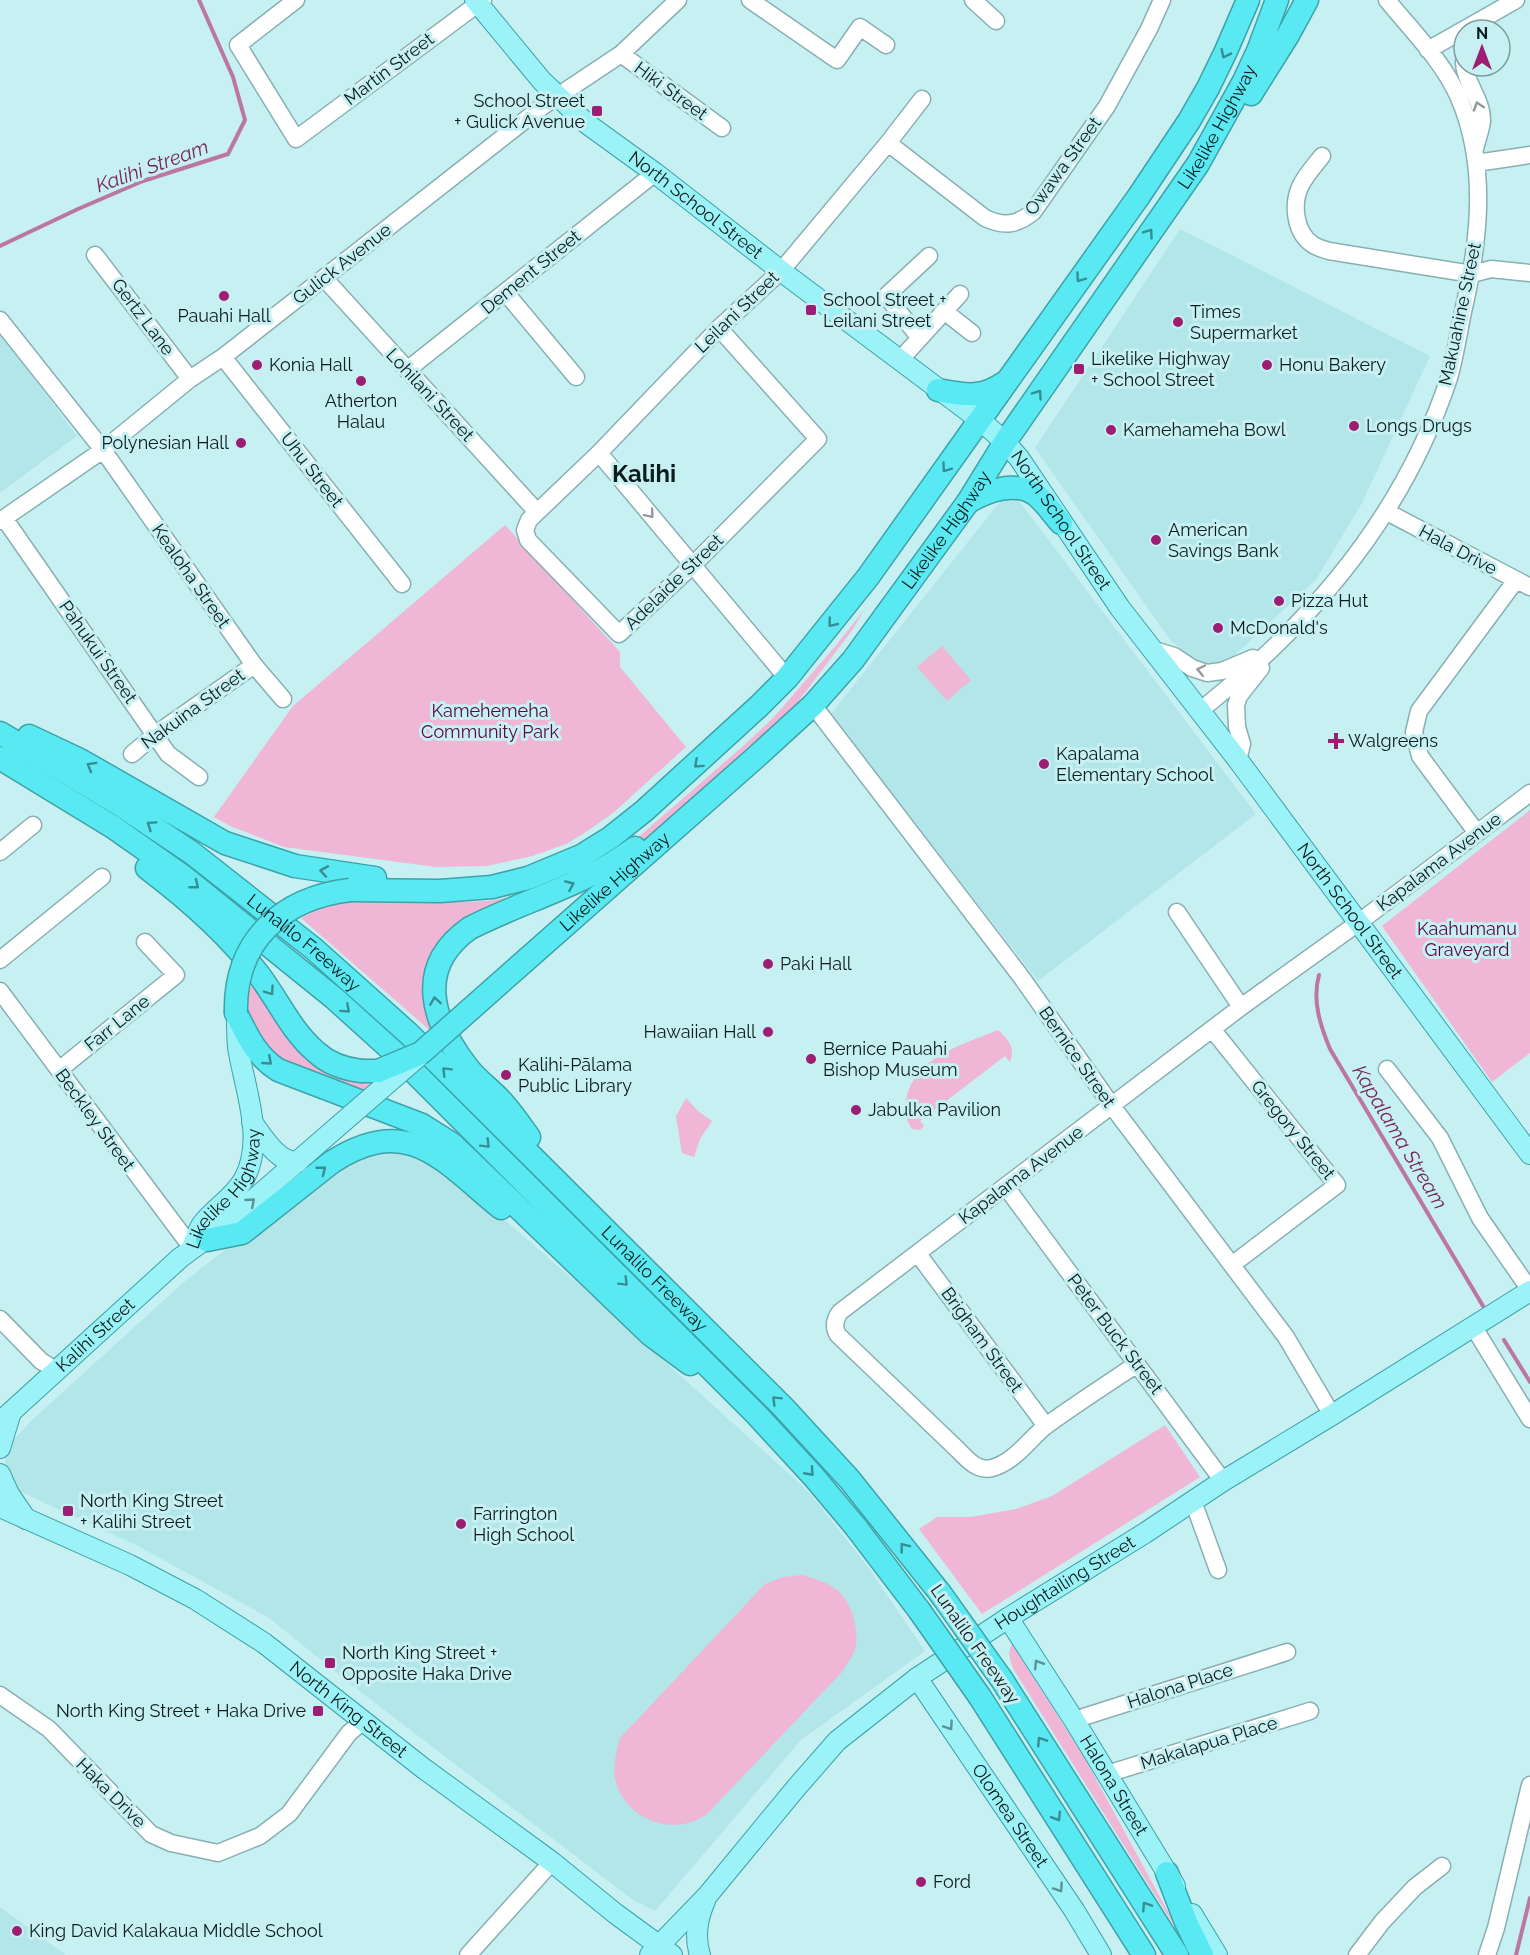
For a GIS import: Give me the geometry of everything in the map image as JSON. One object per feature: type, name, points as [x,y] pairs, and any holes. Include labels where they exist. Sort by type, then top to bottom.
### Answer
[{"type":"highway","name":"Likelike Highway","points":[[236,1013],[237,982],[241,970],[252,945],[279,915],[313,897],[350,890],[492,887],[528,878],[581,856],[610,838],[645,811],[701,762],[787,678],[861,585],[1139,196],[1189,121],[1226,51],[1248,0]]},
{"type":"highway","name":"Likelike Highway","points":[[421,1053],[755,758],[813,705],[853,660],[968,502],[1005,442],[1198,164],[1244,81],[1277,0]]},
{"type":"highway","points":[[1198,164],[1218,146],[1288,35],[1307,0]]},
{"type":"highway","points":[[1288,35],[1298,25],[1314,0]]},
{"type":"highway","points":[[938,390],[960,394],[991,393],[1006,382]]},
{"type":"highway","points":[[968,502],[986,492],[1004,488],[1025,490],[1035,494],[1061,523]]},
{"type":"highway","points":[[0,722],[80,760],[225,843],[264,857],[328,872],[406,881],[471,884],[498,883],[528,878]]},
{"type":"highway","name":"Lunalilo Freeway","points":[[0,733],[122,806],[183,847],[314,949],[409,1034],[783,1407],[850,1480],[940,1593],[1002,1680],[1178,1955]]},
{"type":"highway","name":"Lunalilo Freeway","points":[[0,758],[60,793],[151,852],[334,998],[396,1054],[756,1414],[855,1526],[919,1610],[980,1697],[1144,1955]]},
{"type":"highway","points":[[576,1201],[504,1104],[469,1070],[442,1025],[435,1008],[433,991],[440,960],[459,936],[470,928],[586,878],[617,861],[755,758]]},
{"type":"highway","points":[[60,793],[111,842],[149,868],[207,918],[258,974],[304,1040],[316,1053],[344,1068],[361,1071],[378,1071],[421,1053]]},
{"type":"highway","points":[[236,1013],[257,1052],[278,1070],[422,1125],[452,1144],[651,1335],[756,1414]]},
{"type":"highway","points":[[199,1244],[242,1233],[348,1152],[378,1142],[396,1140],[426,1150],[449,1164],[603,1290]]},
{"type":"highway","points":[[1167,1873],[1186,1923],[1202,1955]]},
{"type":"main road","name":"North School Street","points":[[478,1],[557,96],[586,123],[980,420],[1005,442],[1019,458],[1061,523],[1151,649],[1238,760],[1530,1154]]},
{"type":"main road","name":"Likelike Highway","points":[[199,1244],[201,1224],[232,1195],[244,1179],[252,1159],[254,1140],[238,1045],[236,1013]]},
{"type":"main road","name":"Likelike Highway","points":[[199,1244],[298,1162],[421,1053]]},
{"type":"main road","points":[[252,1122],[264,1140],[285,1160],[298,1162]]},
{"type":"main road","name":"Kalihi Street","points":[[6,1417],[199,1244]]},
{"type":"main road","name":"Houghtailing Street","points":[[660,1952],[795,1788],[837,1741],[917,1678],[1223,1481],[1530,1290]]},
{"type":"main road","points":[[0,1448],[6,1417]]},
{"type":"main road","points":[[0,1474],[9,1494],[26,1519]]},
{"type":"main road","name":"North King Street","points":[[0,1507],[130,1565],[195,1599],[264,1643],[423,1768],[552,1862],[660,1952]]},
{"type":"main road","name":"Halona Street","points":[[1008,1618],[1074,1720],[1217,1955]]},
{"type":"main road","name":"Olomea Street","points":[[917,1678],[1074,1910],[1101,1955]]},
{"type":"main road","points":[[700,1955],[697,1923],[707,1896]]},
{"type":"street","name":"Martin Street","points":[[296,0],[238,45],[296,139],[478,1]]},
{"type":"street","points":[[750,0],[837,60],[860,27],[886,45]]},
{"type":"street","points":[[973,0],[996,21]]},
{"type":"street","name":"Owawa Street","points":[[888,143],[985,218],[1002,224],[1020,222],[1033,212],[1107,106],[1149,29],[1162,0]]},
{"type":"street","name":"Makuahine Street","points":[[1200,711],[1275,647],[1347,568],[1387,512],[1419,450],[1449,376],[1472,274],[1478,212],[1475,158],[1460,100],[1428,50],[1387,0]]},
{"type":"street","points":[[1488,18],[1516,0]]},
{"type":"street","name":"Gulick Avenue","points":[[2,519],[103,450],[190,379],[223,357],[557,96],[621,54],[675,1]]},
{"type":"street","points":[[1428,50],[1452,38]]},
{"type":"street","name":"Hiki Street","points":[[621,54],[722,128]]},
{"type":"street","points":[[1467,78],[1482,120],[1475,158],[1530,155]]},
{"type":"street","name":"Leilani Street","points":[[537,512],[599,453],[718,328],[781,271],[922,99]]},
{"type":"street","points":[[1322,156],[1302,182],[1297,197],[1298,224],[1311,244],[1329,251],[1472,274],[1491,269],[1530,273]]},
{"type":"street","name":"Dement Street","points":[[406,370],[655,173]]},
{"type":"street","name":"Gertz Lane","points":[[95,255],[190,379]]},
{"type":"street","points":[[920,338],[886,296],[929,256]]},
{"type":"street","name":"Lohilani Street","points":[[324,278],[537,512]]},
{"type":"street","points":[[506,293],[576,376]]},
{"type":"street","points":[[899,361],[960,294]]},
{"type":"street","points":[[944,311],[972,333]]},
{"type":"street","name":"Kealoha Street","points":[[0,321],[103,450],[254,665],[283,699]]},
{"type":"street","name":"Adelaide Street","points":[[537,512],[526,524],[525,532],[528,540],[619,634],[694,564],[818,439],[718,328]]},
{"type":"street","name":"Uhu Street","points":[[223,357],[402,584]]},
{"type":"street","points":[[599,453],[787,678]]},
{"type":"street","name":"Hala Drive","points":[[1387,512],[1523,583]]},
{"type":"street","name":"Pahukui Street","points":[[2,519],[168,754],[199,777]]},
{"type":"street","points":[[1477,833],[1420,756],[1414,732],[1419,711],[1523,583]]},
{"type":"street","points":[[1151,649],[1174,656],[1192,668],[1207,673],[1222,672],[1275,647]]},
{"type":"street","points":[[1238,760],[1242,744],[1237,727],[1236,705],[1239,696],[1255,678],[1275,647]]},
{"type":"street","name":"Nakuina Street","points":[[132,754],[156,734],[254,665]]},
{"type":"street","name":"Bernice Street","points":[[813,705],[1022,978],[1112,1106],[1233,1264],[1286,1337],[1332,1415]]},
{"type":"street","name":"Kapalama Avenue","points":[[1137,1364],[1046,1426],[1018,1452],[1000,1464],[987,1468],[978,1467],[837,1333],[835,1323],[840,1312],[1241,1007],[1530,793]]},
{"type":"street","points":[[0,852],[33,825]]},
{"type":"street","points":[[0,960],[102,877]]},
{"type":"street","points":[[1177,912],[1241,1007]]},
{"type":"street","name":"Farr Lane","points":[[59,1070],[176,975],[145,942]]},
{"type":"street","name":"Beckley Street","points":[[0,991],[59,1070],[199,1244]]},
{"type":"street","name":"Gregory Street","points":[[1212,1029],[1337,1185],[1233,1264]]},
{"type":"street","points":[[1387,1068],[1440,1138],[1480,1218],[1530,1290]]},
{"type":"street","name":"Peter Buck Street","points":[[1006,1187],[1223,1481]]},
{"type":"street","name":"Brigham Street","points":[[918,1254],[1046,1426]]},
{"type":"street","points":[[0,1319],[41,1361],[57,1371]]},
{"type":"street","points":[[1473,1326],[1530,1419]]},
{"type":"street","points":[[1193,1501],[1218,1570]]},
{"type":"street","name":"Halona Place","points":[[1074,1720],[1287,1652]]},
{"type":"street","name":"Haka Drive","points":[[0,1695],[49,1729],[151,1834],[171,1843],[218,1853],[260,1836],[289,1814],[350,1733],[363,1721]]},
{"type":"street","name":"Makalapua Place","points":[[1107,1774],[1310,1711]]},
{"type":"street","points":[[1486,1955],[1496,1928],[1530,1785]]},
{"type":"street","points":[[468,1955],[552,1862]]},
{"type":"street","points":[[1357,1955],[1415,1887],[1442,1866]]},
{"type":"shaded area","points":[[1180,229],[1430,356],[1362,503],[1316,580],[1227,662],[1215,666],[1201,665],[1171,641],[1035,448]]},
{"type":"shaded area","points":[[0,333],[77,436],[0,493]]},
{"type":"shaded area","name":"Kapalama Elementary School","points":[[1010,489],[1256,814],[1038,981],[830,715]]},
{"type":"shaded area","name":"Farrington High School","points":[[381,1147],[438,1162],[590,1294],[809,1492],[868,1567],[925,1651],[801,1740],[655,1911],[633,1900],[362,1693],[269,1618],[138,1546],[17,1490],[7,1475],[5,1460],[8,1446],[32,1420],[184,1282],[328,1168]]},
{"type":"shaded area","name":"King David Kalakaua Middle School","points":[[0,1907],[66,1955],[0,1955]]},
{"type":"green space","name":"Kamehemeha Community Park","points":[[505,525],[620,652],[620,667],[686,747],[613,813],[583,834],[566,844],[532,856],[487,866],[436,867],[284,847],[230,826],[214,817],[293,706]]},
{"type":"green space","points":[[864,610],[853,629],[773,735],[621,861],[448,951],[434,1034],[301,918],[323,907],[356,901],[463,902],[525,895],[627,847],[773,718]]},
{"type":"green space","points":[[942,646],[971,680],[947,701],[917,667]]},
{"type":"green space","name":"Kaahumanu Graveyard","points":[[1530,810],[1530,1053],[1492,1082],[1382,926]]},
{"type":"green space","points":[[253,979],[301,1046],[382,1081],[373,1095],[269,1055],[254,1027],[249,1010],[249,991]]},
{"type":"green space","points":[[998,1030],[1011,1048],[1010,1062],[1005,1056],[920,1121],[924,1126],[920,1130],[912,1129],[906,1116],[906,1102],[910,1087],[918,1074],[941,1055]]},
{"type":"green space","points":[[686,1098],[712,1121],[700,1139],[694,1157],[682,1153],[676,1116]]},
{"type":"green space","points":[[1165,1425],[1200,1477],[982,1614],[919,1529],[937,1517],[971,1517],[1016,1509],[1052,1496]]},
{"type":"green space","points":[[803,1575],[837,1590],[851,1610],[856,1628],[856,1645],[853,1655],[842,1672],[708,1813],[695,1821],[679,1825],[667,1825],[644,1817],[625,1801],[615,1779],[615,1758],[620,1738],[765,1584],[783,1577]]},
{"type":"green space","points":[[1012,1644],[1085,1759],[1185,1943],[1014,1670],[1010,1657]]},
{"type":"waterway","name":"Kalihi Stream","points":[[0,246],[143,181],[228,154],[245,120],[233,77],[199,0]]},
{"type":"waterway","name":"Kapalama Stream","points":[[1319,975],[1316,994],[1318,1012],[1330,1049],[1483,1306]]},
{"type":"waterway","name":"Kapalama Stream","points":[[1504,1340],[1530,1382]]},
{"type":"waterway","name":"Kapalama Stream","points":[[1516,1955],[1530,1898]]},
{"type":"place","name":"School Street + Gulick Avenue","points":[[597,111]]},
{"type":"place","name":"Pauahi Hall","points":[[224,296]]},
{"type":"place","name":"School Street + Leilani Street","points":[[811,310]]},
{"type":"place","name":"Times Supermarket","points":[[1178,322]]},
{"type":"place","name":"Konia Hall","points":[[257,365]]},
{"type":"place","name":"Honu Bakery","points":[[1267,365]]},
{"type":"place","name":"Likelike Highway + School Street","points":[[1079,369]]},
{"type":"place","name":"Atherton Halau","points":[[361,381]]},
{"type":"place","name":"Longs Drugs","points":[[1354,426]]},
{"type":"place","name":"Kamehameha Bowl","points":[[1111,430]]},
{"type":"place","name":"Polynesian Hall","points":[[241,443]]},
{"type":"place","name":"American Savings Bank","points":[[1156,540]]},
{"type":"place","name":"Pizza Hut","points":[[1279,601]]},
{"type":"place","name":"McDonald's","points":[[1218,628]]},
{"type":"place","name":"Walgreens","points":[[1336,741]]},
{"type":"place","name":"Kapalama Elementary School","points":[[1044,764]]},
{"type":"place","name":"Paki Hall","points":[[768,964]]},
{"type":"place","name":"Hawaiian Hall","points":[[768,1032]]},
{"type":"place","name":"Bernice Pauahi Bishop Museum","points":[[811,1059]]},
{"type":"place","name":"Kalihi-Pālama Public Library","points":[[506,1075]]},
{"type":"place","name":"Jabulka Pavilion","points":[[856,1110]]},
{"type":"place","name":"North King Street + Kalihi Street","points":[[68,1511]]},
{"type":"place","name":"Farrington High School","points":[[461,1524]]},
{"type":"place","name":"North King Street + Opposite Haka Drive","points":[[330,1663]]},
{"type":"place","name":"North King Street + Haka Drive","points":[[318,1711]]},
{"type":"place","name":"Ford","points":[[921,1882]]},
{"type":"place","name":"King David Kalakaua Middle School","points":[[17,1931]]},
{"type":"district","name":"Kalihi","points":[[644,474]]}]
